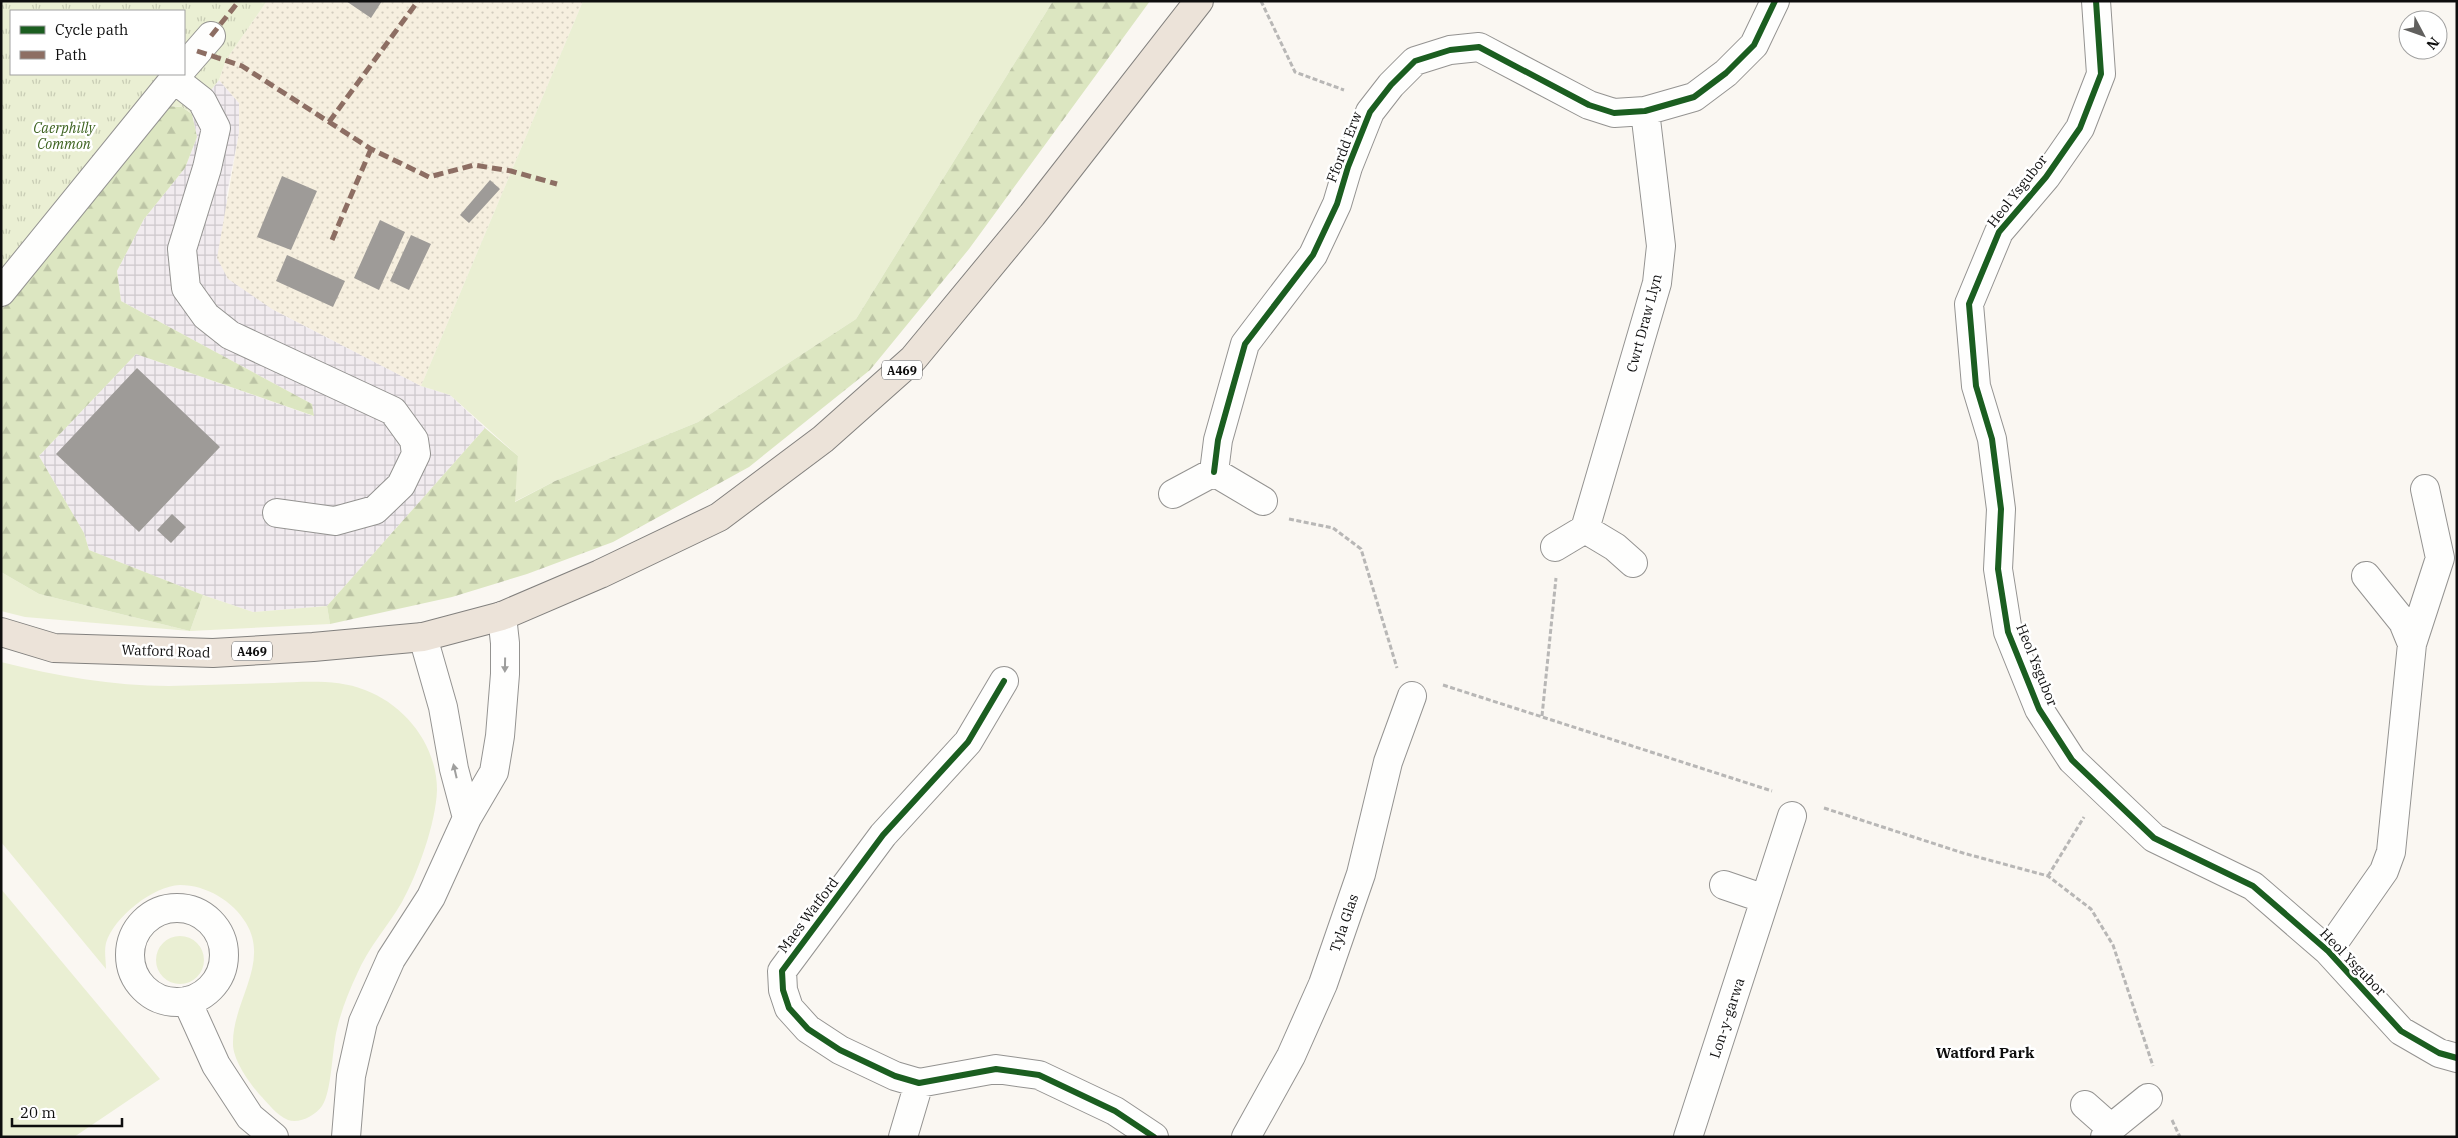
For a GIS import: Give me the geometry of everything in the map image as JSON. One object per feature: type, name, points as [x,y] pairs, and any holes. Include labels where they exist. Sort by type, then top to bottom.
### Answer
[{"type":"main road","name":"A469","points":[[502,616],[600,574],[719,517],[824,439],[913,359],[1032,215],[1199,1]]},
{"type":"main road","name":"Watford Road","points":[[1,632],[54,648],[213,653],[313,647],[423,637],[502,616]]},
{"type":"street","name":"Ffordd Erw","points":[[1214,472],[1218,440],[1245,344],[1313,255],[1337,204],[1348,167],[1370,112],[1390,85],[1415,61],[1450,50],[1479,47],[1588,105],[1614,113],[1645,111],[1694,97],[1726,73],[1754,45],[1775,1]]},
{"type":"street","name":"Heol Ysgubor","points":[[2101,2],[2102,74],[2080,128],[2046,177],[1998,232],[1969,304],[1976,386],[1992,439],[2001,509],[1998,569],[2008,632],[2039,710],[2072,760],[2154,838],[2253,886],[2328,951],[2401,1030],[2439,1053],[2457,1058]]},
{"type":"street","points":[[185,66],[211,36]]},
{"type":"street","points":[[1,292],[177,75]]},
{"type":"street","points":[[181,75],[202,101],[216,128],[207,168],[182,250],[186,288],[206,316],[230,336],[393,410],[414,440],[416,454],[401,485],[375,510],[335,521],[277,513]]},
{"type":"street","name":"Cwrt Draw Llyn","points":[[1585,529],[1657,283],[1661,246],[1645,111]]},
{"type":"street","points":[[1173,494],[1214,472],[1263,501]]},
{"type":"street","points":[[2328,951],[2384,871],[2392,852],[2412,644],[2440,558],[2425,489]]},
{"type":"street","points":[[1555,547],[1585,529],[1615,547],[1633,563]]},
{"type":"street","points":[[2366,576],[2404,622],[2412,644]]},
{"type":"street","points":[[346,1137],[351,1076],[363,1022],[391,959],[431,897],[467,818],[494,772],[500,736],[504,674],[505,643],[502,616]]},
{"type":"street","points":[[423,637],[444,706],[454,769],[467,818]]},
{"type":"street","name":"Maes Watford","points":[[1004,681],[968,742],[883,835],[782,971],[783,990],[789,1008],[808,1029],[840,1050],[895,1076],[919,1083],[996,1069],[1039,1075],[1114,1111],[1154,1137]]},
{"type":"street","name":"Tyla Glas","points":[[1246,1137],[1292,1056],[1323,984],[1360,874],[1388,762],[1412,696]]},
{"type":"street","name":"Lon-y-garwa","points":[[1688,1137],[1796,805]]},
{"type":"street","points":[[1724,884],[1765,899]]},
{"type":"street","points":[[187,1001],[216,1065],[250,1117],[274,1137]]},
{"type":"street","points":[[903,1137],[919,1083]]},
{"type":"street","points":[[2084,1105],[2108,1133],[2148,1098]]},
{"type":"path","points":[[1261,1],[1295,72],[1343,90]]},
{"type":"path","points":[[1263,501],[1282,517],[1333,528],[1361,549],[1395,664],[1412,696],[1441,684],[1542,716],[1796,805],[2048,876],[2091,910],[2113,945],[2155,1072]]},
{"type":"path","points":[[1542,716],[1556,581],[1555,547]]},
{"type":"path","points":[[2048,876],[2102,788]]},
{"type":"path","points":[[2169,1115],[2180,1137]]},
{"type":"shaded area","points":[[267,1],[583,1],[421,386],[272,309],[228,279],[217,258],[239,133],[239,103],[219,80],[226,60]]},
{"type":"shaded area","points":[[219,80],[239,103],[239,133],[226,198],[272,309],[421,386],[450,395],[485,428],[327,606],[253,612],[203,595],[89,550],[84,533],[39,456],[136,354],[313,416],[312,404],[121,301],[117,271],[144,219],[185,168],[197,137],[192,114]]},
{"type":"green space","name":"Caerphilly Common","points":[[1,1],[267,1],[226,60],[219,80],[192,114],[182,107],[169,106],[1,311]]},
{"type":"green space","points":[[583,1],[1053,1],[856,319],[698,422],[555,481],[514,502],[518,456],[450,395],[421,386]]},
{"type":"green space","points":[[1053,1],[1150,1],[969,249],[870,370],[749,467],[613,542],[527,574],[452,597],[330,624],[327,606],[485,428],[518,456],[515,502],[555,481],[698,422],[856,319]]},
{"type":"green space","points":[[169,106],[182,107],[192,114],[197,137],[185,168],[144,219],[117,271],[121,301],[312,404],[314,416],[136,354],[39,456],[84,533],[89,550],[203,595],[190,631],[39,594],[1,572],[1,311]]},
{"type":"green space","points":[[1,572],[39,594],[190,631],[25,617],[1,611]]},
{"type":"green space","points":[[203,595],[253,612],[327,606],[330,624],[190,631]]},
{"type":"green space","points":[[1,662],[64,676],[148,686],[309,682],[343,684],[354,686],[380,697],[405,716],[416,729],[425,743],[436,773],[436,803],[430,832],[420,863],[402,902],[367,955],[351,987],[335,1037],[328,1091],[322,1106],[311,1116],[302,1120],[292,1121],[280,1115],[259,1094],[242,1070],[235,1056],[233,1042],[235,1027],[252,967],[254,953],[252,938],[246,923],[234,908],[218,896],[199,888],[180,885],[158,891],[126,913],[110,933],[105,946],[106,969],[1,842]]},
{"type":"green space","points":[[1,889],[160,1079],[74,1137],[1,1137]]},
{"type":"green space","points":[[180,936],[189,938],[197,943],[202,951],[204,960],[202,969],[197,977],[189,982],[180,984],[171,982],[163,977],[158,969],[156,960],[158,951],[163,943],[171,938]]},
{"type":"building","points":[[346,1],[382,1],[371,18]]},
{"type":"building","points":[[282,176],[317,191],[291,250],[257,237]]},
{"type":"building","points":[[490,180],[500,189],[469,223],[460,215]]},
{"type":"building","points":[[380,220],[405,232],[379,290],[354,278]]},
{"type":"building","points":[[411,235],[431,244],[409,290],[390,281]]},
{"type":"building","points":[[287,255],[345,281],[333,307],[276,281]]},
{"type":"building","points":[[137,368],[220,447],[139,532],[56,454]]},
{"type":"building","points":[[172,514],[186,527],[171,543],[157,530]]},
{"type":"marked path","points":[[211,36],[239,1]]},
{"type":"marked path","points":[[329,122],[418,1]]},
{"type":"marked path","points":[[197,51],[242,66],[371,149],[429,177],[474,165],[511,171],[557,184]]},
{"type":"marked path","points":[[332,240],[371,149]]},
{"type":"cycle path","points":[[1214,472],[1218,440],[1245,344],[1313,255],[1337,204],[1348,167],[1370,112],[1391,85],[1415,61],[1450,50],[1479,47],[1589,105],[1614,113],[1645,111],[1694,97],[1726,73],[1754,45],[1775,1]]},
{"type":"cycle path","points":[[2096,1],[2101,74],[2080,128],[2046,177],[1999,232],[1969,304],[1976,386],[1992,439],[2001,509],[1998,569],[2008,632],[2039,709],[2072,760],[2154,838],[2253,886],[2328,951],[2401,1031],[2439,1053],[2457,1058]]},
{"type":"cycle path","points":[[1004,681],[968,742],[883,835],[782,971],[783,990],[789,1008],[808,1029],[840,1050],[895,1076],[919,1083],[996,1069],[1039,1075],[1115,1111],[1154,1137]]},
{"type":"district","name":"Watford Park","points":[[1985,1052]]}]
